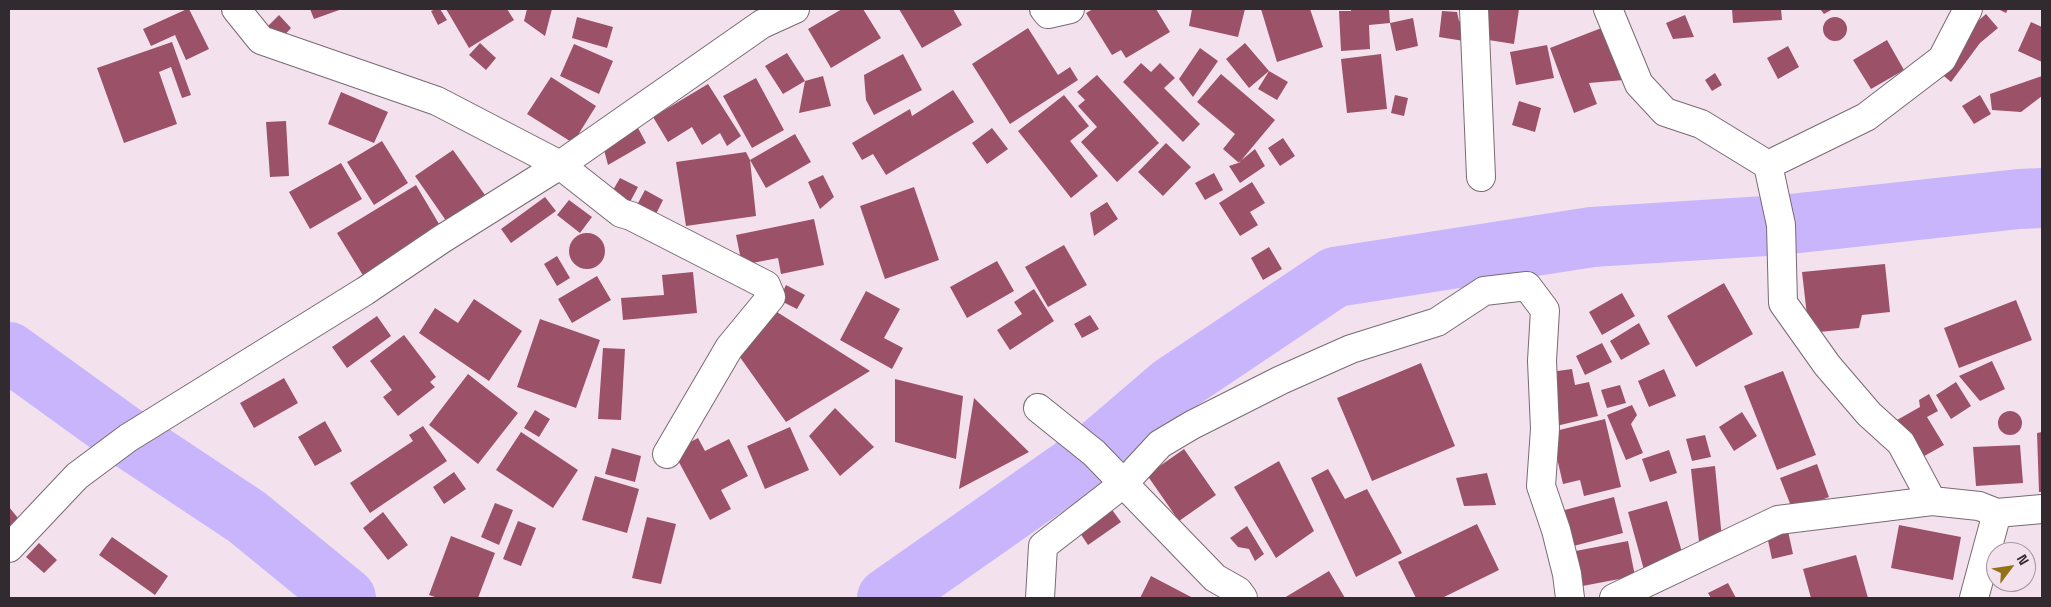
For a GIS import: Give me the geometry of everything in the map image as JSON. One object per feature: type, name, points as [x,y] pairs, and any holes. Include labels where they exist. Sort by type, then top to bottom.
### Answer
[{"type":"street","points":[[236,9],[261,40],[437,101],[560,165],[621,213],[631,216],[766,285],[771,297],[729,348],[667,454]]},
{"type":"street","points":[[9,548],[77,476],[128,438],[560,165],[763,16],[795,9]]},
{"type":"street","points":[[1044,9],[1048,14],[1070,9]]},
{"type":"street","points":[[1474,9],[1482,177]]},
{"type":"street","points":[[1608,9],[1639,84],[1665,112],[1700,124],[1768,165],[1781,225],[1783,303],[1826,365],[1869,414],[1901,443],[1932,501]]},
{"type":"street","points":[[1768,165],[1866,117],[1942,59],[1968,9]]},
{"type":"street","points":[[1040,598],[1043,546],[1123,484],[1160,444],[1192,425],[1281,380],[1352,349],[1437,322],[1484,291],[1528,286],[1545,310],[1542,361],[1545,429],[1541,486],[1558,539],[1567,574],[1570,598]]},
{"type":"street","points":[[1038,408],[1094,453],[1215,578],[1238,591],[1242,598]]},
{"type":"street","points":[[1614,598],[1778,520],[1932,501],[1979,506],[1997,513],[2042,509]]},
{"type":"street","points":[[1974,598],[1997,513]]},
{"type":"building","points":[[189,9],[209,49],[186,60],[175,35],[151,46],[143,29]]},
{"type":"building","points":[[310,9],[342,9],[314,19]]},
{"type":"building","points":[[440,9],[447,20],[438,25],[431,11]]},
{"type":"building","points":[[446,9],[507,9],[514,20],[469,48]]},
{"type":"building","points":[[527,9],[552,9],[545,36],[524,21]]},
{"type":"building","points":[[842,9],[863,9],[881,38],[831,68],[808,29]]},
{"type":"building","points":[[899,9],[953,9],[962,25],[922,48]]},
{"type":"building","points":[[1093,9],[1156,9],[1170,32],[1126,58],[1121,50],[1112,55],[1086,13]]},
{"type":"building","points":[[1192,9],[1245,9],[1238,37],[1189,26]]},
{"type":"building","points":[[1261,9],[1310,9],[1323,47],[1277,62]]},
{"type":"building","points":[[1351,9],[1389,9],[1390,23],[1369,25],[1370,49],[1341,51],[1339,11],[1351,11]]},
{"type":"building","points":[[1486,9],[1519,9],[1514,44],[1482,39]]},
{"type":"building","points":[[1732,9],[1781,9],[1782,20],[1733,23]]},
{"type":"building","points":[[1820,9],[1833,9],[1824,14]]},
{"type":"building","points":[[1998,9],[2008,9],[2006,13]]},
{"type":"building","points":[[1442,11],[1457,12],[1459,21],[1466,24],[1464,41],[1439,37]]},
{"type":"building","points":[[1986,14],[1998,28],[1980,43],[1951,82],[1938,71],[1971,27]]},
{"type":"building","points":[[279,15],[291,28],[280,40],[267,27]]},
{"type":"building","points":[[1685,15],[1694,37],[1673,39],[1666,23]]},
{"type":"building","points":[[577,17],[613,27],[607,48],[572,38]]},
{"type":"building","points":[[1835,17],[1843,21],[1847,29],[1843,37],[1835,41],[1827,37],[1823,29],[1827,21]]},
{"type":"building","points":[[1413,18],[1418,46],[1396,51],[1390,23]]},
{"type":"building","points":[[2031,22],[2042,27],[2042,62],[2018,51]]},
{"type":"building","points":[[1604,27],[1624,80],[1589,83],[1597,104],[1574,113],[1550,48]]},
{"type":"building","points":[[1028,28],[1058,75],[1070,67],[1078,80],[1010,124],[972,64]]},
{"type":"building","points":[[1887,40],[1904,70],[1871,89],[1853,60]]},
{"type":"building","points":[[172,42],[191,95],[182,98],[171,67],[159,72],[177,124],[124,143],[97,68]]},
{"type":"building","points":[[480,43],[496,58],[486,70],[469,55]]},
{"type":"building","points":[[1245,43],[1269,71],[1249,88],[1226,59]]},
{"type":"building","points":[[574,44],[613,61],[599,94],[560,76]]},
{"type":"building","points":[[1547,45],[1554,78],[1516,85],[1510,52]]},
{"type":"building","points":[[1788,46],[1799,67],[1778,79],[1767,58]]},
{"type":"building","points":[[1200,48],[1218,61],[1193,97],[1179,79]]},
{"type":"building","points":[[787,53],[805,81],[783,94],[765,66]]},
{"type":"building","points":[[903,54],[922,90],[874,115],[866,100],[864,75]]},
{"type":"building","points":[[1381,54],[1387,109],[1347,113],[1341,59]]},
{"type":"building","points":[[1141,63],[1151,72],[1160,63],[1175,78],[1164,88],[1200,124],[1183,142],[1123,82]]},
{"type":"building","points":[[1269,71],[1288,82],[1277,100],[1258,89]]},
{"type":"building","points":[[1715,73],[1722,85],[1712,91],[1705,80]]},
{"type":"building","points":[[1221,74],[1275,120],[1239,163],[1223,149],[1235,134],[1197,102]]},
{"type":"building","points":[[1097,75],[1159,143],[1117,182],[1081,142],[1097,127],[1078,106],[1085,100],[1077,92]]},
{"type":"building","points":[[823,76],[831,106],[799,113],[805,81]]},
{"type":"building","points":[[2042,76],[2042,96],[2021,112],[1992,110],[1990,94]]},
{"type":"building","points":[[551,77],[596,106],[573,143],[527,114]]},
{"type":"building","points":[[756,78],[784,130],[752,148],[723,96]]},
{"type":"building","points":[[708,84],[741,136],[727,146],[720,133],[702,145],[692,127],[668,142],[653,117]]},
{"type":"building","points":[[953,90],[974,122],[886,175],[873,154],[862,160],[852,143],[910,109],[912,116]]},
{"type":"building","points":[[341,92],[388,112],[374,143],[328,124]]},
{"type":"building","points":[[1064,95],[1089,126],[1070,141],[1098,176],[1071,198],[1018,131]]},
{"type":"building","points":[[1395,95],[1408,98],[1404,116],[1391,113]]},
{"type":"building","points":[[1980,95],[1991,114],[1974,124],[1962,106]]},
{"type":"building","points":[[1519,101],[1541,108],[1535,132],[1512,125]]},
{"type":"building","points":[[286,121],[289,176],[270,177],[266,122]]},
{"type":"building","points":[[637,126],[646,143],[608,165],[603,146]]},
{"type":"building","points":[[992,128],[1008,149],[987,164],[972,143]]},
{"type":"building","points":[[795,134],[811,162],[766,188],[750,160]]},
{"type":"building","points":[[1283,138],[1295,156],[1280,166],[1268,148]]},
{"type":"building","points":[[382,141],[408,183],[374,205],[347,162]]},
{"type":"building","points":[[1166,143],[1191,167],[1163,196],[1138,172]]},
{"type":"building","points":[[1255,149],[1265,166],[1240,183],[1229,166],[1238,163]]},
{"type":"building","points":[[453,150],[485,195],[447,222],[415,176]]},
{"type":"building","points":[[746,152],[750,160],[756,216],[686,226],[676,162]]},
{"type":"building","points":[[341,163],[362,199],[310,229],[289,192]]},
{"type":"building","points":[[1214,173],[1223,190],[1205,200],[1195,183]]},
{"type":"building","points":[[823,175],[834,197],[820,209],[808,182]]},
{"type":"building","points":[[620,178],[638,187],[630,202],[612,192]]},
{"type":"building","points":[[1252,182],[1265,203],[1250,212],[1258,225],[1240,236],[1219,203]]},
{"type":"building","points":[[416,185],[442,229],[364,277],[337,233]]},
{"type":"building","points":[[914,187],[939,260],[885,279],[860,206]]},
{"type":"building","points":[[645,190],[663,200],[656,214],[637,205]]},
{"type":"building","points":[[545,197],[556,211],[511,243],[501,229]]},
{"type":"building","points":[[569,200],[592,217],[580,233],[557,215]]},
{"type":"building","points":[[1107,202],[1118,219],[1094,236],[1090,213]]},
{"type":"building","points":[[814,219],[824,265],[781,274],[778,258],[742,265],[736,235]]},
{"type":"building","points":[[587,233],[594,234],[600,238],[604,244],[604,258],[600,264],[594,268],[587,269],[580,268],[574,264],[570,258],[569,251],[570,244],[574,238],[580,234]]},
{"type":"building","points":[[1064,245],[1087,285],[1048,307],[1025,267]]},
{"type":"building","points":[[1269,247],[1282,269],[1263,280],[1251,258]]},
{"type":"building","points":[[557,256],[570,278],[557,286],[544,264]]},
{"type":"building","points":[[997,261],[1014,291],[967,318],[950,287]]},
{"type":"building","points":[[1885,264],[1890,312],[1862,315],[1859,328],[1809,333],[1802,272]]},
{"type":"building","points":[[693,272],[697,313],[623,320],[621,298],[664,295],[662,275]]},
{"type":"building","points":[[597,276],[611,300],[572,323],[558,299]]},
{"type":"building","points":[[1724,283],[1753,334],[1696,367],[1667,316]]},
{"type":"building","points":[[786,285],[805,295],[797,309],[779,300]]},
{"type":"building","points":[[1034,289],[1054,321],[1010,350],[997,330],[1022,314],[1014,302]]},
{"type":"building","points":[[866,291],[900,309],[884,338],[903,348],[892,369],[840,340]]},
{"type":"building","points":[[1622,293],[1635,316],[1602,335],[1589,312]]},
{"type":"building","points":[[474,299],[522,331],[489,381],[419,333],[435,308],[458,323]]},
{"type":"building","points":[[2016,300],[2032,340],[1959,368],[1944,328]]},
{"type":"building","points":[[777,312],[870,371],[786,422],[737,353]]},
{"type":"building","points":[[1090,315],[1099,329],[1082,338],[1074,324]]},
{"type":"building","points":[[377,316],[391,336],[347,368],[332,347]]},
{"type":"building","points":[[540,319],[600,340],[576,408],[517,387]]},
{"type":"building","points":[[1639,323],[1650,344],[1621,360],[1610,341]]},
{"type":"building","points":[[404,335],[436,377],[430,382],[435,387],[398,416],[383,397],[392,390],[370,361]]},
{"type":"building","points":[[1602,343],[1612,362],[1585,375],[1576,356]]},
{"type":"building","points":[[603,348],[625,349],[621,420],[598,419]]},
{"type":"building","points":[[1992,361],[2005,389],[1980,401],[1959,376]]},
{"type":"building","points":[[1421,363],[1455,446],[1372,481],[1337,398]]},
{"type":"building","points":[[1572,369],[1575,385],[1589,382],[1598,416],[1552,427],[1550,372]]},
{"type":"building","points":[[1664,369],[1676,396],[1649,407],[1638,381]]},
{"type":"building","points":[[1783,371],[1816,455],[1777,470],[1744,386]]},
{"type":"building","points":[[468,374],[518,413],[478,464],[429,425]]},
{"type":"building","points":[[284,378],[298,403],[254,428],[240,403]]},
{"type":"building","points":[[895,379],[963,396],[956,459],[895,442]]},
{"type":"building","points":[[1956,382],[1971,406],[1951,419],[1936,395]]},
{"type":"building","points":[[1620,385],[1626,403],[1607,408],[1601,390]]},
{"type":"building","points":[[1929,394],[1938,411],[1927,417],[1944,445],[1919,459],[1897,420],[1920,407],[1919,400]]},
{"type":"building","points":[[974,398],[1029,452],[959,489]]},
{"type":"building","points":[[1632,405],[1637,415],[1631,424],[1643,453],[1626,460],[1607,415]]},
{"type":"building","points":[[835,408],[874,447],[840,476],[809,436]]},
{"type":"building","points":[[535,410],[550,419],[539,437],[524,428]]},
{"type":"building","points":[[2010,411],[2018,415],[2022,423],[2018,431],[2010,435],[2002,431],[1998,423],[2002,415]]},
{"type":"building","points":[[1742,412],[1757,436],[1734,451],[1719,427]]},
{"type":"building","points":[[1605,419],[1621,487],[1584,496],[1580,480],[1563,484],[1551,432]]},
{"type":"building","points":[[325,421],[342,451],[315,466],[298,437]]},
{"type":"building","points":[[423,426],[447,461],[370,513],[350,483],[413,441],[409,435]]},
{"type":"building","points":[[790,427],[809,470],[765,489],[747,446]]},
{"type":"building","points":[[521,432],[578,470],[553,508],[496,470]]},
{"type":"building","points":[[2042,432],[2042,492],[2039,492],[2037,433]]},
{"type":"building","points":[[1705,435],[1711,457],[1692,461],[1686,439]]},
{"type":"building","points":[[698,438],[705,451],[729,439],[748,476],[721,490],[731,509],[710,520],[673,451]]},
{"type":"building","points":[[2020,445],[2023,483],[1976,486],[1973,447]]},
{"type":"building","points":[[612,448],[641,456],[635,482],[605,474]]},
{"type":"building","points":[[1184,449],[1216,495],[1179,521],[1147,475]]},
{"type":"building","points":[[1669,450],[1677,473],[1650,482],[1642,459]]},
{"type":"building","points":[[1279,461],[1314,531],[1276,558],[1234,487]]},
{"type":"building","points":[[1817,464],[1829,497],[1793,511],[1780,478]]},
{"type":"building","points":[[1715,466],[1722,539],[1699,542],[1691,469]]},
{"type":"building","points":[[1328,469],[1345,499],[1367,489],[1402,553],[1356,577],[1311,478]]},
{"type":"building","points":[[454,472],[466,489],[444,504],[433,487]]},
{"type":"building","points":[[1487,473],[1496,505],[1464,506],[1456,478]]},
{"type":"building","points":[[595,476],[639,489],[627,533],[582,520]]},
{"type":"building","points":[[1614,497],[1623,533],[1566,548],[1557,512]]},
{"type":"building","points":[[1667,501],[1684,559],[1644,570],[1628,512]]},
{"type":"building","points":[[495,503],[513,510],[499,545],[481,537]]},
{"type":"building","points":[[9,507],[22,523],[9,533]]},
{"type":"building","points":[[1110,507],[1121,522],[1088,545],[1078,530]]},
{"type":"building","points":[[383,512],[408,545],[388,560],[363,528]]},
{"type":"building","points":[[647,517],[676,524],[661,584],[632,578]]},
{"type":"building","points":[[518,521],[536,528],[521,566],[503,559]]},
{"type":"building","points":[[1477,524],[1499,570],[1442,598],[1416,598],[1398,562]]},
{"type":"building","points":[[1899,525],[1961,537],[1953,580],[1891,568]]},
{"type":"building","points":[[1247,526],[1264,554],[1255,561],[1249,549],[1238,547],[1230,538]]},
{"type":"building","points":[[1788,531],[1793,554],[1772,559],[1767,536]]},
{"type":"building","points":[[451,536],[495,553],[478,598],[438,598],[429,595]]},
{"type":"building","points":[[112,537],[168,576],[155,595],[99,555]]},
{"type":"building","points":[[1628,541],[1635,576],[1572,588],[1565,553]]},
{"type":"building","points":[[39,543],[57,560],[44,573],[26,557]]},
{"type":"building","points":[[1856,555],[1868,598],[1811,598],[1803,569]]},
{"type":"building","points":[[1329,571],[1345,598],[1284,598]]},
{"type":"building","points":[[1151,576],[1193,598],[1140,598]]},
{"type":"building","points":[[1728,583],[1736,598],[1711,598],[1708,593]]},
{"type":"waterway","points":[[887,598],[1094,453],[1171,387],[1335,277],[1592,237],[1781,225],[2042,198]]},
{"type":"waterway","points":[[9,352],[128,438],[247,517],[346,598]]}]
